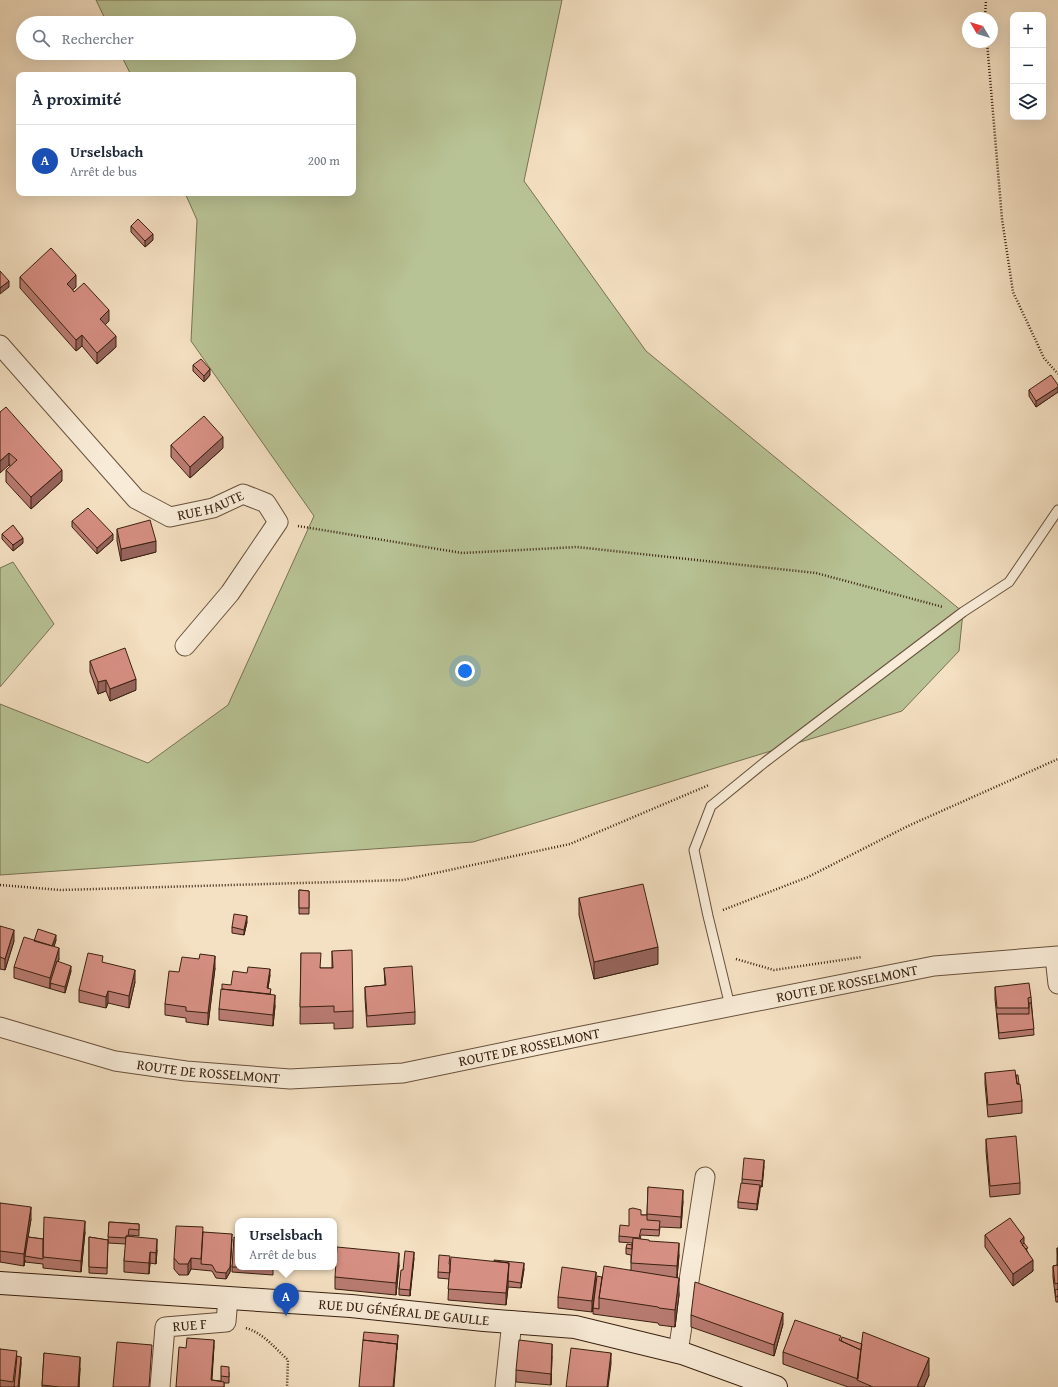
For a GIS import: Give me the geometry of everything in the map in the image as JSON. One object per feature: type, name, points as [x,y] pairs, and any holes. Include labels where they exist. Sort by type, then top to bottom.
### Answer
[{"type":"main road","name":"RUE DU GÉNÉRAL DE GAULLE","points":[[0,1283],[351,1306],[484,1320],[575,1327],[678,1352],[776,1387]]},
{"type":"street","name":"RUE HAUTE","points":[[0,345],[136,498],[170,516],[212,508],[243,494],[266,502],[278,522]]},
{"type":"street","points":[[185,646],[230,593],[278,522]]},
{"type":"street","points":[[1057,956],[1058,984]]},
{"type":"street","name":"ROUTE DE ROSSELMONT","points":[[0,1027],[115,1061],[186,1071],[290,1079],[403,1073],[934,966],[1057,956]]},
{"type":"street","points":[[678,1352],[705,1177]]},
{"type":"street","name":"RUE F","points":[[160,1387],[165,1327],[226,1322],[228,1298]]},
{"type":"street","points":[[505,1387],[512,1321]]},
{"type":"lane","points":[[730,1006],[694,850],[711,806],[765,762],[963,612],[1010,582],[1058,510]]},
{"type":"path","points":[[985,12],[986,0]]},
{"type":"path","points":[[988,48],[1002,219],[1013,292],[1044,358],[1058,374]]},
{"type":"path","points":[[278,522],[462,553],[577,547],[816,573],[963,612]]},
{"type":"path","points":[[708,916],[808,877],[908,826],[1058,760]]},
{"type":"path","points":[[0,885],[61,890],[403,880],[570,844],[714,783]]},
{"type":"path","points":[[226,1322],[252,1330],[267,1340],[288,1360],[287,1387]]},
{"type":"green space","points":[[96,0],[562,0],[524,181],[646,351],[963,612],[959,651],[902,711],[473,842],[0,875],[0,704],[148,763],[228,705],[314,516],[191,341],[197,220],[186,196],[356,196],[356,72],[130,72],[124,60],[356,60],[356,16],[104,16]]},
{"type":"green space","points":[[13,562],[54,624],[0,687],[0,568]]},
{"type":"building","points":[[138,219],[153,234],[145,241],[131,226]]},
{"type":"building","points":[[51,248],[76,275],[67,284],[74,292],[84,283],[109,310],[100,319],[116,336],[97,353],[82,335],[76,340],[20,277]]},
{"type":"building","points":[[0,271],[9,281],[0,288]]},
{"type":"building","points":[[201,359],[210,369],[204,376],[193,365]]},
{"type":"building","points":[[1051,375],[1058,387],[1036,401],[1029,390]]},
{"type":"building","points":[[6,407],[62,470],[31,497],[6,470],[17,460],[9,453],[0,461],[0,412]]},
{"type":"building","points":[[204,416],[223,437],[190,467],[171,445]]},
{"type":"building","points":[[88,508],[113,534],[97,548],[72,521]]},
{"type":"building","points":[[150,520],[156,541],[121,549],[117,529]]},
{"type":"building","points":[[13,525],[23,538],[13,545],[2,534]]},
{"type":"building","points":[[125,648],[136,679],[110,689],[106,680],[98,682],[90,661]]},
{"type":"building","points":[[643,884],[658,947],[594,962],[579,898]]},
{"type":"building","points":[[299,890],[309,891],[309,908],[299,908]]},
{"type":"building","points":[[234,914],[247,916],[244,930],[232,927]]},
{"type":"building","points":[[0,926],[14,930],[5,959],[0,957]]},
{"type":"building","points":[[38,929],[56,935],[52,946],[34,941]]},
{"type":"building","points":[[24,937],[59,948],[50,978],[14,967]]},
{"type":"building","points":[[352,950],[353,1011],[334,1012],[334,1006],[300,1007],[301,953],[321,953],[320,968],[333,968],[332,951]]},
{"type":"building","points":[[88,953],[103,956],[102,962],[135,970],[129,996],[108,991],[106,997],[79,990]]},
{"type":"building","points":[[200,954],[215,956],[208,1013],[186,1011],[186,1007],[165,1004],[169,971],[179,972],[182,957],[199,959]]},
{"type":"building","points":[[57,961],[71,966],[65,987],[50,983]]},
{"type":"building","points":[[412,966],[415,1012],[367,1016],[365,987],[386,985],[384,968]]},
{"type":"building","points":[[248,967],[270,969],[267,988],[271,989],[270,994],[222,989],[222,984],[231,985],[233,971],[247,973]]},
{"type":"building","points":[[1029,983],[1031,997],[1028,998],[1029,1008],[997,1008],[995,987]]},
{"type":"building","points":[[221,989],[275,995],[273,1015],[219,1009]]},
{"type":"building","points":[[1029,1003],[1031,1003],[1034,1029],[999,1033],[997,1014],[1029,1014]]},
{"type":"building","points":[[1015,1070],[1017,1084],[1020,1084],[1022,1101],[988,1105],[985,1073]]},
{"type":"building","points":[[1016,1075],[1018,1075],[1019,1084],[1017,1084]]},
{"type":"building","points":[[1016,1136],[1020,1183],[990,1186],[986,1139]]},
{"type":"building","points":[[744,1158],[764,1160],[762,1181],[742,1179]]},
{"type":"building","points":[[741,1183],[760,1185],[757,1204],[738,1202]]},
{"type":"building","points":[[648,1187],[683,1190],[681,1217],[647,1214]]},
{"type":"building","points":[[0,1203],[31,1207],[24,1254],[0,1251]]},
{"type":"building","points":[[633,1208],[641,1210],[641,1215],[647,1215],[647,1220],[660,1221],[659,1230],[641,1229],[639,1238],[619,1236],[620,1225],[629,1226],[629,1209]]},
{"type":"building","points":[[44,1217],[85,1221],[81,1261],[43,1257]]},
{"type":"building","points":[[1010,1218],[1024,1237],[1020,1241],[1033,1260],[1013,1274],[985,1235]]},
{"type":"building","points":[[109,1222],[139,1224],[139,1230],[129,1229],[128,1236],[126,1236],[126,1238],[108,1237]]},
{"type":"building","points":[[176,1226],[203,1227],[201,1259],[191,1258],[188,1264],[179,1264],[174,1258]]},
{"type":"building","points":[[203,1232],[232,1234],[230,1267],[226,1273],[216,1272],[212,1265],[201,1264]]},
{"type":"building","points":[[126,1236],[157,1239],[156,1253],[150,1252],[149,1263],[124,1261]]},
{"type":"building","points":[[28,1237],[43,1239],[43,1259],[25,1256]]},
{"type":"building","points":[[89,1237],[108,1240],[107,1268],[89,1267]]},
{"type":"building","points":[[234,1237],[235,1267],[232,1267]]},
{"type":"building","points":[[633,1238],[649,1241],[679,1243],[677,1266],[631,1263]]},
{"type":"building","points":[[1024,1243],[1028,1248],[1026,1249],[1022,1245]]},
{"type":"building","points":[[627,1244],[632,1245],[632,1249],[626,1248]]},
{"type":"building","points":[[337,1247],[399,1253],[396,1283],[335,1277],[335,1270],[337,1270]]},
{"type":"building","points":[[405,1251],[414,1252],[410,1290],[399,1289]]},
{"type":"building","points":[[439,1255],[450,1256],[450,1273],[438,1272]]},
{"type":"building","points":[[451,1257],[509,1263],[506,1293],[448,1289]]},
{"type":"building","points":[[494,1260],[524,1263],[521,1283],[508,1281],[509,1263]]},
{"type":"building","points":[[1058,1265],[1058,1283],[1055,1284],[1053,1266]]},
{"type":"building","points":[[604,1266],[679,1278],[675,1310],[599,1298]]},
{"type":"building","points":[[562,1267],[596,1272],[592,1301],[558,1297]]},
{"type":"building","points":[[597,1276],[602,1277],[599,1309],[593,1308]]},
{"type":"building","points":[[695,1282],[783,1313],[774,1345],[691,1315]]},
{"type":"building","points":[[1058,1289],[1058,1296],[1056,1297],[1055,1290]]},
{"type":"building","points":[[795,1320],[841,1336],[839,1340],[861,1350],[858,1379],[783,1352]]},
{"type":"building","points":[[364,1332],[398,1335],[397,1350],[397,1344],[363,1340]]},
{"type":"building","points":[[863,1332],[929,1358],[917,1387],[873,1387],[857,1380]]},
{"type":"building","points":[[842,1337],[862,1344],[861,1350],[841,1341]]},
{"type":"building","points":[[187,1338],[214,1340],[211,1380],[224,1382],[224,1387],[176,1387],[179,1347],[186,1348]]},
{"type":"building","points":[[363,1340],[397,1344],[393,1387],[359,1387]]},
{"type":"building","points":[[519,1340],[552,1344],[551,1374],[516,1370]]},
{"type":"building","points":[[117,1342],[152,1345],[149,1387],[113,1387]]},
{"type":"building","points":[[571,1348],[611,1353],[607,1387],[566,1387]]},
{"type":"building","points":[[0,1349],[17,1351],[13,1382],[0,1380]]},
{"type":"building","points":[[44,1353],[80,1357],[78,1387],[42,1385]]},
{"type":"building","points":[[17,1356],[21,1357],[18,1387],[14,1387]]},
{"type":"building","points":[[221,1366],[229,1367],[229,1377],[221,1376]]},
{"type":"place","name":"Urselsbach","points":[[286,1316]]}]
